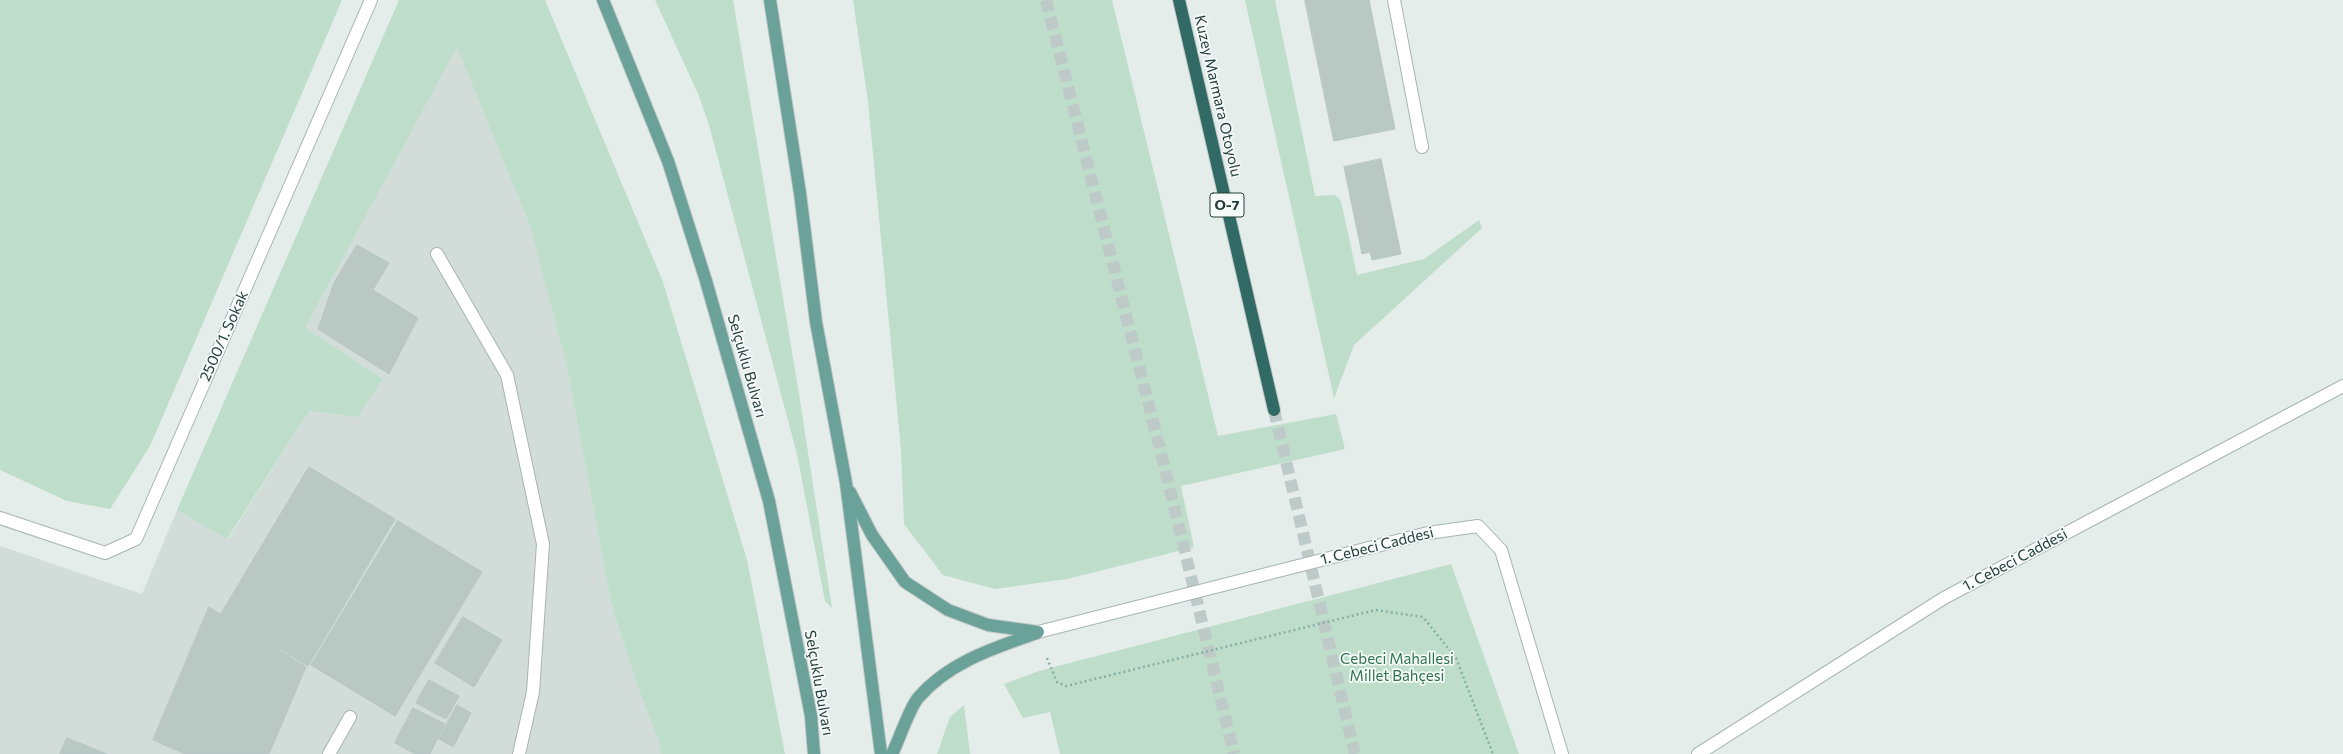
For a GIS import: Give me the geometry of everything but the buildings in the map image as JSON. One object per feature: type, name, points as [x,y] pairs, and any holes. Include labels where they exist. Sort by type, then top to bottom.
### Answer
[{"type":"highway","name":"Kuzey Marmara Otoyolu","points":[[1179,0],[1274,410]]},
{"type":"main road","name":"Selçuklu Bulvarı","points":[[602,0],[668,161],[706,281],[769,501],[811,716],[814,754]]},
{"type":"main road","points":[[770,0],[800,193],[816,322],[846,483],[881,754]]},
{"type":"main road","points":[[846,483],[872,535],[905,582],[954,612],[988,625],[1038,632]]},
{"type":"main road","points":[[892,754],[917,699],[949,670],[981,653],[1038,632]]},
{"type":"street","name":"2500/1. Sokak","points":[[0,518],[105,553],[136,539],[371,0]]},
{"type":"street","points":[[1394,0],[1422,147]]},
{"type":"street","points":[[437,254],[507,375],[543,544],[533,692],[519,754]]},
{"type":"street","name":"1. Cebeci Caddesi","points":[[1698,754],[1944,598],[2343,386]]},
{"type":"street","name":"1. Cebeci Caddesi","points":[[1038,632],[1428,533],[1478,526],[1501,550],[1562,754]]},
{"type":"street","points":[[329,754],[350,717]]},
{"type":"path","points":[[1038,632],[1052,673],[1057,682],[1066,686],[1376,610],[1423,618],[1456,658],[1492,754]]},
{"type":"shaded area","points":[[457,46],[530,226],[567,367],[611,603],[638,687],[660,741],[661,754],[0,754],[0,546],[142,594],[177,510],[228,539],[309,411],[358,417],[383,379],[305,328]]},
{"type":"green space","points":[[0,0],[342,0],[150,446],[110,509],[67,501],[0,470]]},
{"type":"green space","points":[[399,0],[545,0],[663,282],[747,560],[785,754],[661,754],[659,741],[638,687],[611,603],[567,367],[530,226],[457,47],[305,328],[383,379],[358,417],[309,411],[227,539],[177,510]]},
{"type":"green space","points":[[655,0],[733,0],[799,394],[832,608],[825,601],[797,454],[709,125],[699,96]]},
{"type":"green space","points":[[853,0],[1112,0],[1218,436],[1336,414],[1345,449],[1181,486],[1194,547],[1067,579],[995,589],[943,575],[904,524],[901,450],[868,101]]},
{"type":"green space","points":[[1245,0],[1275,0],[1315,196],[1335,195],[1341,201],[1357,275],[1424,259],[1479,220],[1482,228],[1354,345],[1334,398]]},
{"type":"green space","name":"Cebeci Mahallesi Millet Bahçesi","points":[[1451,564],[1519,754],[1060,754],[1050,712],[1023,718],[1004,684],[1039,671]]},
{"type":"green space","points":[[964,705],[970,754],[937,754],[950,717]]},
{"type":"tunnel","points":[[1046,0],[1164,465],[1234,754]]},
{"type":"tunnel","points":[[1274,410],[1355,754]]}]
